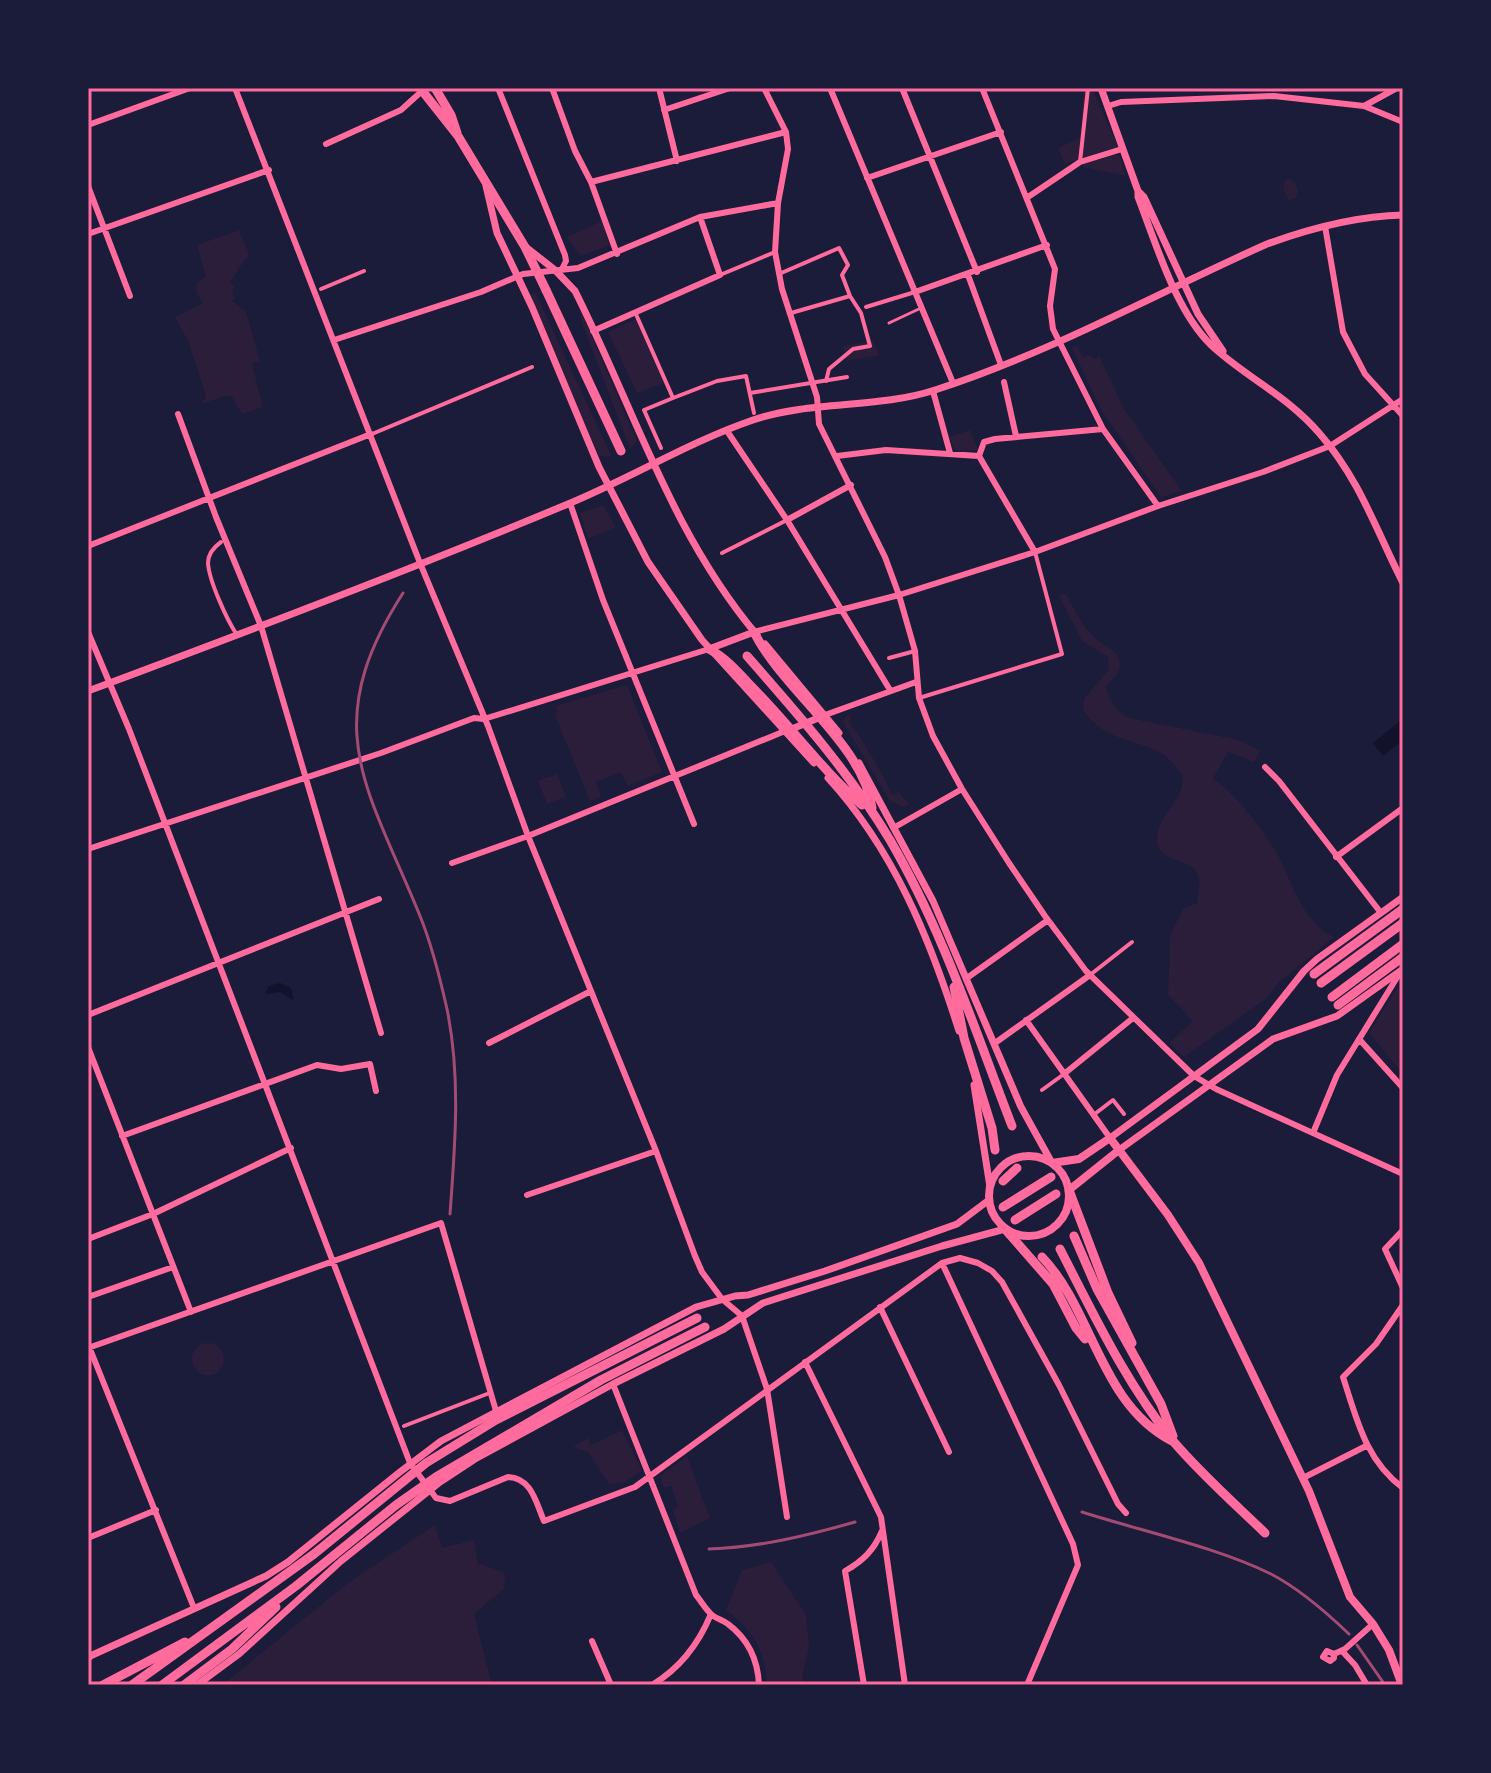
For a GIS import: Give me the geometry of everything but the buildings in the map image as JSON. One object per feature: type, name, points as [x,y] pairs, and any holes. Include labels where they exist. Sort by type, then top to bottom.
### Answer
[{"type":"main road","points":[[435,88],[451,115],[458,136]]},
{"type":"main road","points":[[421,89],[458,136],[525,247],[621,451]]},
{"type":"main road","points":[[754,632],[764,651],[853,762],[865,783],[872,811]]},
{"type":"main road","points":[[709,649],[722,656],[840,784],[872,811]]},
{"type":"main road","points":[[747,656],[813,731],[872,811],[909,874],[953,972],[1012,1126]]},
{"type":"main road","points":[[1314,974],[1403,909]]},
{"type":"main road","points":[[1321,983],[1403,923]]},
{"type":"main road","points":[[1403,944],[1335,1001],[1403,957]]},
{"type":"main road","points":[[953,972],[964,1038],[992,1128],[995,1150]]},
{"type":"main road","points":[[1052,1163],[1079,1159],[1110,1138],[1195,1255],[1303,1478],[1350,1597],[1394,1662],[1402,1685]]},
{"type":"main road","points":[[1005,1229],[1025,1235],[1051,1229],[1065,1211],[1069,1190],[1119,1150]]},
{"type":"main road","points":[[1095,1348],[1076,1328],[1053,1284],[995,1218],[989,1200],[990,1187],[997,1171],[1011,1159],[1035,1156],[1052,1163],[1063,1175],[1108,1293],[1147,1380]]},
{"type":"main road","points":[[1003,1181],[1017,1168]]},
{"type":"main road","points":[[1003,1207],[1051,1177]]},
{"type":"main road","points":[[1015,1220],[1056,1194]]},
{"type":"main road","points":[[1074,1236],[1097,1289],[1165,1413],[1175,1443]]},
{"type":"main road","points":[[1060,1249],[1145,1403],[1175,1443],[1265,1533]]},
{"type":"main road","points":[[1042,1257],[1058,1277],[1095,1348],[1134,1412],[1158,1434],[1175,1443]]},
{"type":"main road","points":[[1095,1270],[1097,1289]]},
{"type":"main road","points":[[132,1685],[314,1554],[426,1463],[496,1420],[697,1318]]},
{"type":"main road","points":[[162,1685],[436,1477],[601,1380],[705,1327]]},
{"type":"main road","points":[[184,1685],[232,1649],[296,1586]]},
{"type":"main road","points":[[103,1685],[233,1614]]},
{"type":"street","points":[[88,125],[190,88]]},
{"type":"street","points":[[235,88],[695,1256],[702,1272],[722,1299],[742,1316],[767,1389],[787,1517]]},
{"type":"street","points":[[498,88],[565,255],[566,261],[559,270]]},
{"type":"street","points":[[552,88],[617,254]]},
{"type":"street","points":[[659,88],[677,161]]},
{"type":"street","points":[[664,110],[730,88]]},
{"type":"street","points":[[764,88],[786,132],[788,149],[778,203],[775,252],[789,314],[813,383],[819,424],[885,557],[915,651],[919,698],[933,736],[962,789],[1048,920],[1090,975],[1194,1076],[1403,1174]]},
{"type":"street","points":[[830,88],[953,383]]},
{"type":"street","points":[[902,88],[977,272]]},
{"type":"street","points":[[982,88],[1055,269],[1050,306],[1053,329],[1103,429],[1158,506]]},
{"type":"street","points":[[1080,162],[1088,88]]},
{"type":"street","points":[[1101,88],[1138,197],[1185,310],[1202,335],[1297,410],[1330,446],[1369,508],[1403,583]]},
{"type":"street","points":[[1364,106],[1397,88]]},
{"type":"street","points":[[326,144],[404,109],[421,89]]},
{"type":"street","points":[[1108,106],[1121,102],[1207,101],[1260,96],[1364,106],[1403,122]]},
{"type":"street","points":[[591,182],[786,132]]},
{"type":"street","points":[[867,178],[1001,132]]},
{"type":"street","points":[[1028,197],[1080,162],[1122,149]]},
{"type":"street","points":[[88,234],[269,170]]},
{"type":"street","points":[[485,180],[497,233],[608,485],[660,581],[709,649],[788,730],[852,806],[900,879],[940,972],[970,1068],[980,1110],[990,1187]]},
{"type":"street","points":[[88,186],[130,296]]},
{"type":"street","points":[[334,340],[481,292],[517,277],[578,268],[700,217],[778,203]]},
{"type":"street","points":[[88,691],[570,503],[755,416],[933,391],[1052,344],[1267,244],[1366,217],[1403,215]]},
{"type":"street","points":[[700,217],[720,275]]},
{"type":"street","points":[[1325,226],[1343,332],[1365,374],[1403,416]]},
{"type":"street","points":[[866,307],[977,272],[1047,245]]},
{"type":"street","points":[[525,247],[559,270],[575,291],[661,484],[694,546],[754,632],[824,716],[870,781],[933,901],[1021,1107],[1052,1163]]},
{"type":"street","points":[[779,274],[839,248],[848,265],[842,275],[861,313],[870,346],[853,349],[829,369],[826,381]]},
{"type":"street","points":[[593,331],[775,252]]},
{"type":"street","points":[[321,289],[364,271]]},
{"type":"street","points":[[968,275],[1001,365]]},
{"type":"street","points":[[789,314],[850,296]]},
{"type":"street","points":[[635,312],[673,398]]},
{"type":"street","points":[[88,546],[532,367]]},
{"type":"street","points":[[661,448],[644,410],[717,381],[746,376],[755,416]]},
{"type":"street","points":[[750,393],[847,377]]},
{"type":"street","points":[[1004,382],[1016,436]]},
{"type":"street","points":[[933,391],[950,453]]},
{"type":"street","points":[[88,849],[335,769],[474,718],[484,719],[754,632],[899,595],[1035,552],[1330,446],[1403,399]]},
{"type":"street","points":[[178,414],[261,626],[381,1033]]},
{"type":"street","points":[[979,456],[986,441],[1103,429]]},
{"type":"street","points":[[727,431],[787,520],[890,690]]},
{"type":"street","points":[[837,456],[886,450],[979,456]]},
{"type":"street","points":[[919,698],[1062,654],[1035,552],[979,456]]},
{"type":"street","points":[[722,553],[851,485]]},
{"type":"street","points":[[570,503],[603,600],[694,824]]},
{"type":"street","points":[[221,542],[211,552],[208,567],[237,635]]},
{"type":"street","points":[[88,632],[129,729],[412,1465],[439,1500],[447,1501],[508,1477],[517,1478],[527,1484],[544,1521],[635,1487],[942,1263],[960,1258],[978,1263],[992,1271],[1002,1282],[1059,1385],[1118,1504],[1126,1513]]},
{"type":"street","points":[[889,658],[915,651]]},
{"type":"street","points":[[452,863],[528,836],[788,730],[916,682]]},
{"type":"street","points":[[1265,767],[1381,913]]},
{"type":"street","points":[[895,827],[962,789]]},
{"type":"street","points":[[1336,857],[1403,808]]},
{"type":"street","points":[[1026,1020],[1110,1138],[1258,1029],[1317,959],[1403,897]]},
{"type":"street","points":[[88,1015],[379,899]]},
{"type":"street","points":[[967,978],[1048,920]]},
{"type":"street","points":[[995,1043],[1132,942]]},
{"type":"street","points":[[1313,1133],[1337,1075],[1402,970]]},
{"type":"street","points":[[1119,1150],[1273,1039],[1337,1016],[1402,970]]},
{"type":"street","points":[[489,1043],[591,991]]},
{"type":"street","points":[[1042,1090],[1133,1018]]},
{"type":"street","points":[[1359,1039],[1403,1088]]},
{"type":"street","points":[[88,1047],[191,1312]]},
{"type":"street","points":[[122,1136],[317,1065],[341,1069],[370,1064],[376,1091]]},
{"type":"street","points":[[1096,1113],[1113,1100],[1124,1114]]},
{"type":"street","points":[[88,1239],[153,1214],[291,1148]]},
{"type":"street","points":[[527,1195],[656,1151]]},
{"type":"street","points":[[88,1657],[277,1570],[441,1441],[696,1307],[748,1295],[825,1271],[957,1224],[989,1200]]},
{"type":"street","points":[[194,1608],[88,1347],[441,1223],[496,1411]]},
{"type":"street","points":[[197,1685],[239,1654],[341,1561],[428,1488],[475,1459],[613,1384],[705,1339],[763,1303],[1005,1229]]},
{"type":"street","points":[[1403,1230],[1385,1249],[1403,1288]]},
{"type":"street","points":[[942,1263],[1073,1544],[1078,1565],[1027,1685]]},
{"type":"street","points":[[88,1297],[173,1267]]},
{"type":"street","points":[[1403,1305],[1376,1344],[1343,1377],[1366,1446],[1387,1476],[1403,1488]]},
{"type":"street","points":[[880,1307],[949,1452]]},
{"type":"street","points":[[805,1362],[876,1504],[883,1529],[905,1685]]},
{"type":"street","points":[[613,1384],[696,1595],[711,1614],[733,1628],[751,1651],[758,1670],[759,1685]]},
{"type":"street","points":[[404,1426],[487,1394]]},
{"type":"street","points":[[1303,1478],[1366,1446]]},
{"type":"street","points":[[88,1538],[156,1510]]},
{"type":"street","points":[[864,1685],[845,1571],[861,1562],[876,1545],[883,1529]]},
{"type":"street","points":[[652,1685],[670,1675],[704,1630],[711,1614]]},
{"type":"street","points":[[1334,1654],[1371,1626]]},
{"type":"street","points":[[592,1641],[611,1685]]},
{"type":"street","points":[[1343,1650],[1367,1685]]},
{"type":"lane","points":[[889,323],[922,308]]},
{"type":"shaded area","points":[[1084,88],[1092,88],[1118,147],[1065,164],[1058,148],[1080,138]]},
{"type":"shaded area","points":[[1119,154],[1126,176],[1083,167],[1084,163]]},
{"type":"shaded area","points":[[1285,180],[1295,182],[1298,191],[1296,198],[1289,201],[1283,188]]},
{"type":"shaded area","points":[[602,221],[609,246],[580,256],[567,237]]},
{"type":"shaded area","points":[[239,230],[249,254],[230,282],[235,287],[232,301],[246,312],[260,361],[252,364],[263,407],[242,414],[232,397],[201,404],[206,396],[188,341],[175,317],[203,303],[196,292],[197,283],[206,277],[197,245]]},
{"type":"shaded area","points":[[535,292],[612,457],[599,456],[529,295]]},
{"type":"shaded area","points":[[578,305],[637,441],[630,449],[582,323]]},
{"type":"shaded area","points":[[636,319],[664,383],[637,393],[608,332]]},
{"type":"shaded area","points":[[873,341],[879,355],[846,361],[843,346]]},
{"type":"shaded area","points":[[1077,346],[1083,357],[1089,355],[1096,359],[1099,355],[1124,409],[1182,491],[1161,497],[1100,408],[1072,348]]},
{"type":"shaded area","points":[[970,430],[978,450],[958,451],[950,437]]},
{"type":"shaded area","points":[[603,505],[616,527],[588,539],[580,513]]},
{"type":"shaded area","points":[[1066,593],[1085,627],[1117,655],[1119,671],[1106,686],[1111,701],[1120,712],[1129,718],[1239,740],[1260,751],[1254,762],[1228,752],[1213,778],[1255,821],[1275,850],[1305,910],[1322,930],[1334,937],[1278,983],[1267,998],[1184,1057],[1169,1043],[1193,1021],[1168,995],[1170,935],[1183,909],[1197,903],[1199,878],[1191,867],[1160,850],[1157,843],[1160,825],[1180,792],[1182,774],[1162,754],[1100,728],[1083,710],[1084,699],[1109,669],[1108,657],[1082,641],[1059,596]]},
{"type":"shaded area","points":[[627,685],[662,772],[628,786],[621,772],[596,782],[601,797],[590,801],[554,713],[558,712],[556,706]]},
{"type":"shaded area","points":[[850,714],[851,720],[848,722],[871,755],[891,794],[897,795],[897,790],[910,805],[903,807],[889,800],[842,720]]},
{"type":"shaded area","points":[[1399,722],[1403,727],[1403,740],[1383,756],[1373,743]]},
{"type":"shaded area","points":[[557,774],[566,797],[547,804],[538,781]]},
{"type":"shaded area","points":[[1403,978],[1403,1074],[1369,1033]]},
{"type":"shaded area","points":[[280,983],[291,988],[294,1001],[280,992],[265,994],[269,986]]},
{"type":"shaded area","points":[[208,1343],[220,1347],[224,1359],[220,1371],[208,1375],[196,1371],[192,1359],[196,1347]]},
{"type":"shaded area","points":[[622,1430],[642,1471],[625,1482],[609,1484],[588,1452],[573,1447],[588,1438],[592,1445]]},
{"type":"shaded area","points":[[687,1456],[710,1518],[680,1533],[673,1510],[678,1506],[671,1486],[664,1488],[660,1476]]},
{"type":"shaded area","points":[[435,1525],[442,1548],[474,1540],[478,1563],[505,1573],[504,1589],[474,1614],[492,1685],[222,1685],[348,1583]]},
{"type":"shaded area","points":[[771,1562],[806,1615],[809,1645],[801,1685],[767,1685],[756,1642],[726,1610],[742,1570]]},
{"type":"railway","points":[[403,593],[377,640],[362,682],[357,720],[359,756],[383,830],[424,927],[447,1009],[455,1086],[450,1214]]},
{"type":"railway","points":[[1082,1512],[1250,1564],[1312,1601],[1349,1634]]},
{"type":"railway","points":[[709,1549],[783,1540],[855,1522]]},
{"type":"railway","points":[[1357,1645],[1385,1685]]}]
